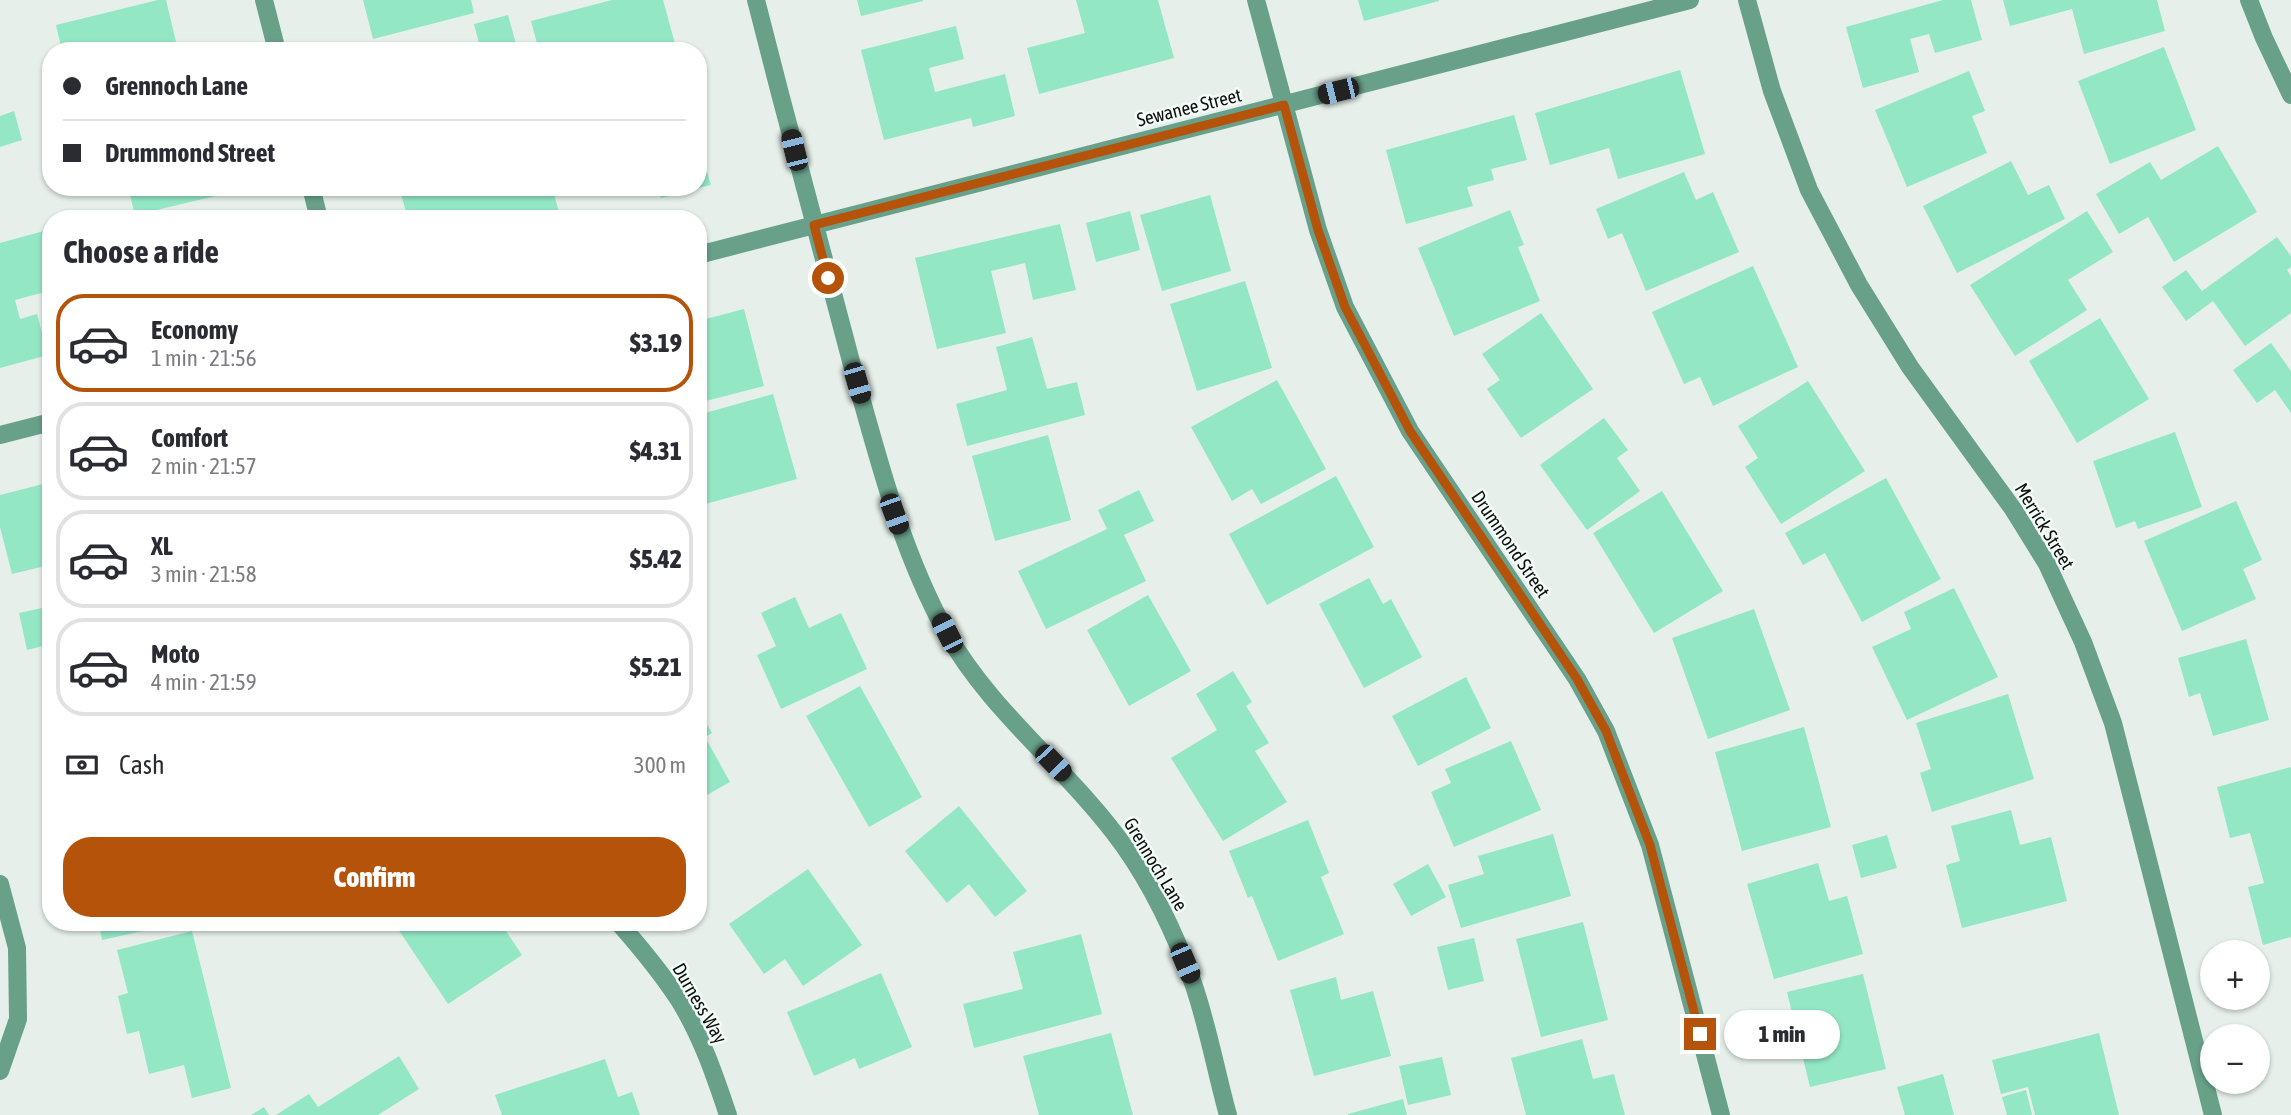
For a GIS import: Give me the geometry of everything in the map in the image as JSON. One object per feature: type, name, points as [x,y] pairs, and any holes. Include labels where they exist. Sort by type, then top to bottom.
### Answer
[{"type":"street","points":[[264,0],[275,42]]},
{"type":"street","name":"Grennoch Lane","points":[[757,0],[814,225],[894,514],[912,563],[947,633],[973,674],[1125,846],[1156,898],[1194,985],[1228,1115]]},
{"type":"street","name":"Drummond Street","points":[[1256,0],[1318,230],[1345,307],[1410,431],[1577,679],[1606,731],[1650,845],[1721,1115]]},
{"type":"street","name":"Sewanee Street","points":[[707,253],[1690,0]]},
{"type":"street","name":"Merrick Street","points":[[1746,0],[1772,91],[1809,190],[1852,273],[1910,367],[2013,509],[2047,564],[2083,642],[2113,723],[2213,1115]]},
{"type":"street","points":[[2249,0],[2291,95]]},
{"type":"street","points":[[0,435],[42,424]]},
{"type":"street","points":[[0,884],[17,948],[18,1018],[0,1071]]},
{"type":"street","name":"Durness Way","points":[[626,931],[680,1000],[710,1063],[728,1115]]},
{"type":"building","points":[[166,0],[176,42],[60,42],[56,25]]},
{"type":"building","points":[[363,0],[471,0],[474,13],[373,39]]},
{"type":"building","points":[[612,0],[663,0],[675,42],[537,42],[531,21]]},
{"type":"building","points":[[857,0],[923,0],[923,1],[861,16]]},
{"type":"building","points":[[1076,0],[1158,0],[1174,58],[1039,94],[1027,48],[1085,33]]},
{"type":"building","points":[[1358,0],[1439,0],[1439,1],[1364,21]]},
{"type":"building","points":[[1943,0],[1971,0],[1982,40],[1935,53],[1929,34],[1910,39],[1919,72],[1863,88],[1846,27]]},
{"type":"building","points":[[2003,0],[2157,0],[2165,31],[2084,54],[2072,9],[2010,26]]},
{"type":"building","points":[[508,15],[516,42],[479,42],[474,24]]},
{"type":"building","points":[[956,26],[964,59],[929,68],[935,92],[1005,74],[1015,116],[973,127],[971,118],[884,140],[861,50]]},
{"type":"building","points":[[2164,47],[2196,130],[2110,164],[2078,81]]},
{"type":"building","points":[[1680,70],[1705,154],[1618,179],[1609,148],[1550,165],[1535,113]]},
{"type":"building","points":[[1969,71],[1985,111],[1972,116],[1987,153],[1907,187],[1875,110]]},
{"type":"building","points":[[14,111],[22,140],[0,147],[0,116]]},
{"type":"building","points":[[1514,115],[1527,160],[1491,169],[1494,180],[1467,187],[1473,206],[1406,224],[1386,150]]},
{"type":"building","points":[[2218,146],[2257,212],[2174,262],[2148,217],[2119,234],[2096,194],[2150,162],[2161,180]]},
{"type":"building","points":[[2011,161],[2028,195],[2049,185],[2065,219],[1957,273],[1923,206]]},
{"type":"building","points":[[1684,172],[1696,200],[1713,192],[1739,252],[1646,291],[1622,233],[1608,239],[1596,209]]},
{"type":"building","points":[[1210,195],[1231,271],[1162,291],[1140,215]]},
{"type":"building","points":[[130,196],[216,196],[156,210],[134,210]]},
{"type":"building","points":[[402,196],[555,196],[558,210],[405,210]]},
{"type":"building","points":[[1510,210],[1524,245],[1518,247],[1540,301],[1454,336],[1418,248]]},
{"type":"building","points":[[1130,211],[1140,250],[1096,262],[1086,223]]},
{"type":"building","points":[[2087,211],[2113,252],[2068,280],[2087,310],[2015,356],[1970,285]]},
{"type":"building","points":[[1060,224],[1076,290],[1033,300],[1025,263],[991,271],[1006,333],[937,349],[915,258]]},
{"type":"building","points":[[42,231],[42,293],[15,300],[20,319],[37,314],[42,333],[42,357],[0,368],[0,243]]},
{"type":"building","points":[[2277,237],[2291,256],[2291,267],[2287,270],[2291,276],[2291,313],[2245,346],[2213,301],[2186,321],[2162,287],[2186,270],[2202,291]]},
{"type":"building","points":[[1753,266],[1798,367],[1713,406],[1700,377],[1684,384],[1652,312]]},
{"type":"building","points":[[1245,281],[1272,368],[1197,391],[1170,304]]},
{"type":"building","points":[[744,309],[764,386],[707,401],[707,319]]},
{"type":"building","points":[[1541,313],[1593,389],[1521,438],[1487,389],[1500,380],[1482,354]]},
{"type":"building","points":[[2100,318],[2149,399],[2077,443],[2029,361]]},
{"type":"building","points":[[1032,337],[1047,389],[1077,382],[1085,415],[967,446],[956,404],[1007,390],[996,347]]},
{"type":"building","points":[[2271,343],[2291,371],[2291,413],[2275,390],[2257,403],[2233,370]]},
{"type":"building","points":[[1277,380],[1326,469],[1261,504],[1252,489],[1232,501],[1191,427]]},
{"type":"building","points":[[1808,381],[1865,471],[1781,524],[1745,467],[1758,458],[1738,426]]},
{"type":"building","points":[[773,394],[797,479],[707,504],[707,412]]},
{"type":"building","points":[[1604,418],[1628,450],[1617,458],[1640,491],[1587,530],[1540,465]]},
{"type":"building","points":[[2175,432],[2202,507],[2138,529],[2135,521],[2116,528],[2093,461]]},
{"type":"building","points":[[1048,435],[1071,520],[995,541],[972,456]]},
{"type":"building","points":[[1336,476],[1374,547],[1267,605],[1229,534]]},
{"type":"building","points":[[1886,478],[1941,579],[1862,622],[1825,553],[1803,565],[1785,533]]},
{"type":"building","points":[[42,484],[42,567],[12,574],[0,527],[0,495]]},
{"type":"building","points":[[1139,490],[1154,521],[1124,535],[1146,581],[1046,629],[1018,571],[1107,529],[1098,510]]},
{"type":"building","points":[[1662,491],[1723,591],[1654,633],[1593,533]]},
{"type":"building","points":[[2236,501],[2262,560],[2243,569],[2256,599],[2182,631],[2144,541]]},
{"type":"building","points":[[1369,578],[1383,604],[1391,599],[1422,657],[1364,688],[1319,604]]},
{"type":"building","points":[[1954,588],[1998,677],[1907,720],[1872,647],[1911,629],[1904,612]]},
{"type":"building","points":[[1148,595],[1191,671],[1129,706],[1087,630]]},
{"type":"building","points":[[795,597],[809,628],[841,613],[867,669],[781,709],[757,655],[776,646],[761,613]]},
{"type":"building","points":[[42,608],[42,646],[27,650],[19,613]]},
{"type":"building","points":[[1754,609],[1790,710],[1708,739],[1672,638]]},
{"type":"building","points":[[2246,639],[2269,720],[2213,736],[2200,693],[2189,697],[2178,658]]},
{"type":"building","points":[[1233,671],[1252,702],[1246,706],[1269,743],[1255,751],[1287,802],[1223,841],[1171,758],[1217,730],[1196,694]]},
{"type":"building","points":[[1466,677],[1491,728],[1418,766],[1392,716]]},
{"type":"building","points":[[860,686],[922,797],[869,827],[806,716]]},
{"type":"building","points":[[2008,694],[2034,779],[1932,812],[1920,773],[1931,769],[1916,723]]},
{"type":"building","points":[[1804,727],[1831,827],[1742,851],[1715,752]]},
{"type":"building","points":[[707,741],[730,782],[707,795]]},
{"type":"building","points":[[1511,741],[1541,810],[1454,847],[1431,792],[1451,783],[1445,769]]},
{"type":"building","points":[[2291,767],[2291,937],[2270,943],[2270,940],[2262,940],[2248,887],[2264,883],[2250,833],[2230,838],[2217,787]]},
{"type":"building","points":[[959,806],[1027,891],[995,917],[969,884],[947,903],[905,851]]},
{"type":"building","points":[[2011,810],[2020,845],[2051,837],[2067,901],[1962,928],[1946,865],[1960,861],[1951,826]]},
{"type":"building","points":[[1308,820],[1329,873],[1321,877],[1344,934],[1278,961],[1252,896],[1248,898],[1229,851]]},
{"type":"building","points":[[1553,834],[1571,896],[1461,928],[1448,885],[1484,874],[1478,856]]},
{"type":"building","points":[[1887,835],[1897,868],[1861,878],[1852,845]]},
{"type":"building","points":[[1818,863],[1829,901],[1847,896],[1863,954],[1774,979],[1747,884]]},
{"type":"building","points":[[1428,864],[1446,897],[1411,916],[1393,884]]},
{"type":"building","points":[[808,869],[862,945],[803,986],[785,959],[764,974],[729,924]]},
{"type":"building","points":[[1583,922],[1608,1020],[1541,1037],[1516,939]]},
{"type":"building","points":[[100,931],[143,931],[102,940]]},
{"type":"building","points":[[192,931],[231,1088],[192,1098],[184,1065],[149,1074],[139,1031],[127,1034],[118,996],[128,993],[117,950]]},
{"type":"building","points":[[399,931],[506,931],[522,955],[448,1004]]},
{"type":"building","points":[[1081,934],[1102,1014],[974,1048],[963,1004],[1023,989],[1013,952]]},
{"type":"building","points":[[1474,938],[1484,981],[1448,990],[1437,947]]},
{"type":"building","points":[[881,973],[912,1047],[859,1069],[855,1058],[814,1076],[787,1012]]},
{"type":"building","points":[[1863,974],[1886,1069],[1810,1087],[1787,992]]},
{"type":"building","points":[[1336,977],[1341,1000],[1373,991],[1391,1056],[1314,1076],[1290,990]]},
{"type":"building","points":[[1111,1033],[1133,1115],[1039,1115],[1023,1056]]},
{"type":"building","points":[[2099,1033],[2119,1115],[2035,1115],[2028,1087],[2001,1094],[1992,1060]]},
{"type":"building","points":[[1582,1039],[1593,1079],[1614,1074],[1625,1115],[1526,1115],[1511,1058]]},
{"type":"building","points":[[399,1056],[419,1089],[378,1115],[276,1115],[309,1094],[318,1107]]},
{"type":"building","points":[[1442,1057],[1451,1095],[1408,1105],[1399,1066]]},
{"type":"building","points":[[605,1059],[618,1097],[632,1092],[640,1115],[502,1115],[495,1095]]},
{"type":"building","points":[[1943,1074],[1954,1115],[1905,1115],[1897,1087]]},
{"type":"building","points":[[2026,1090],[2032,1115],[2007,1115],[2002,1097]]},
{"type":"building","points":[[1403,1099],[1407,1115],[1348,1115],[1348,1114]]},
{"type":"building","points":[[264,1107],[269,1115],[251,1115]]},
{"type":"route","points":[[828,278],[814,225],[1284,105],[1318,230],[1345,307],[1410,431],[1577,679],[1606,731],[1650,845],[1700,1034]]}]
